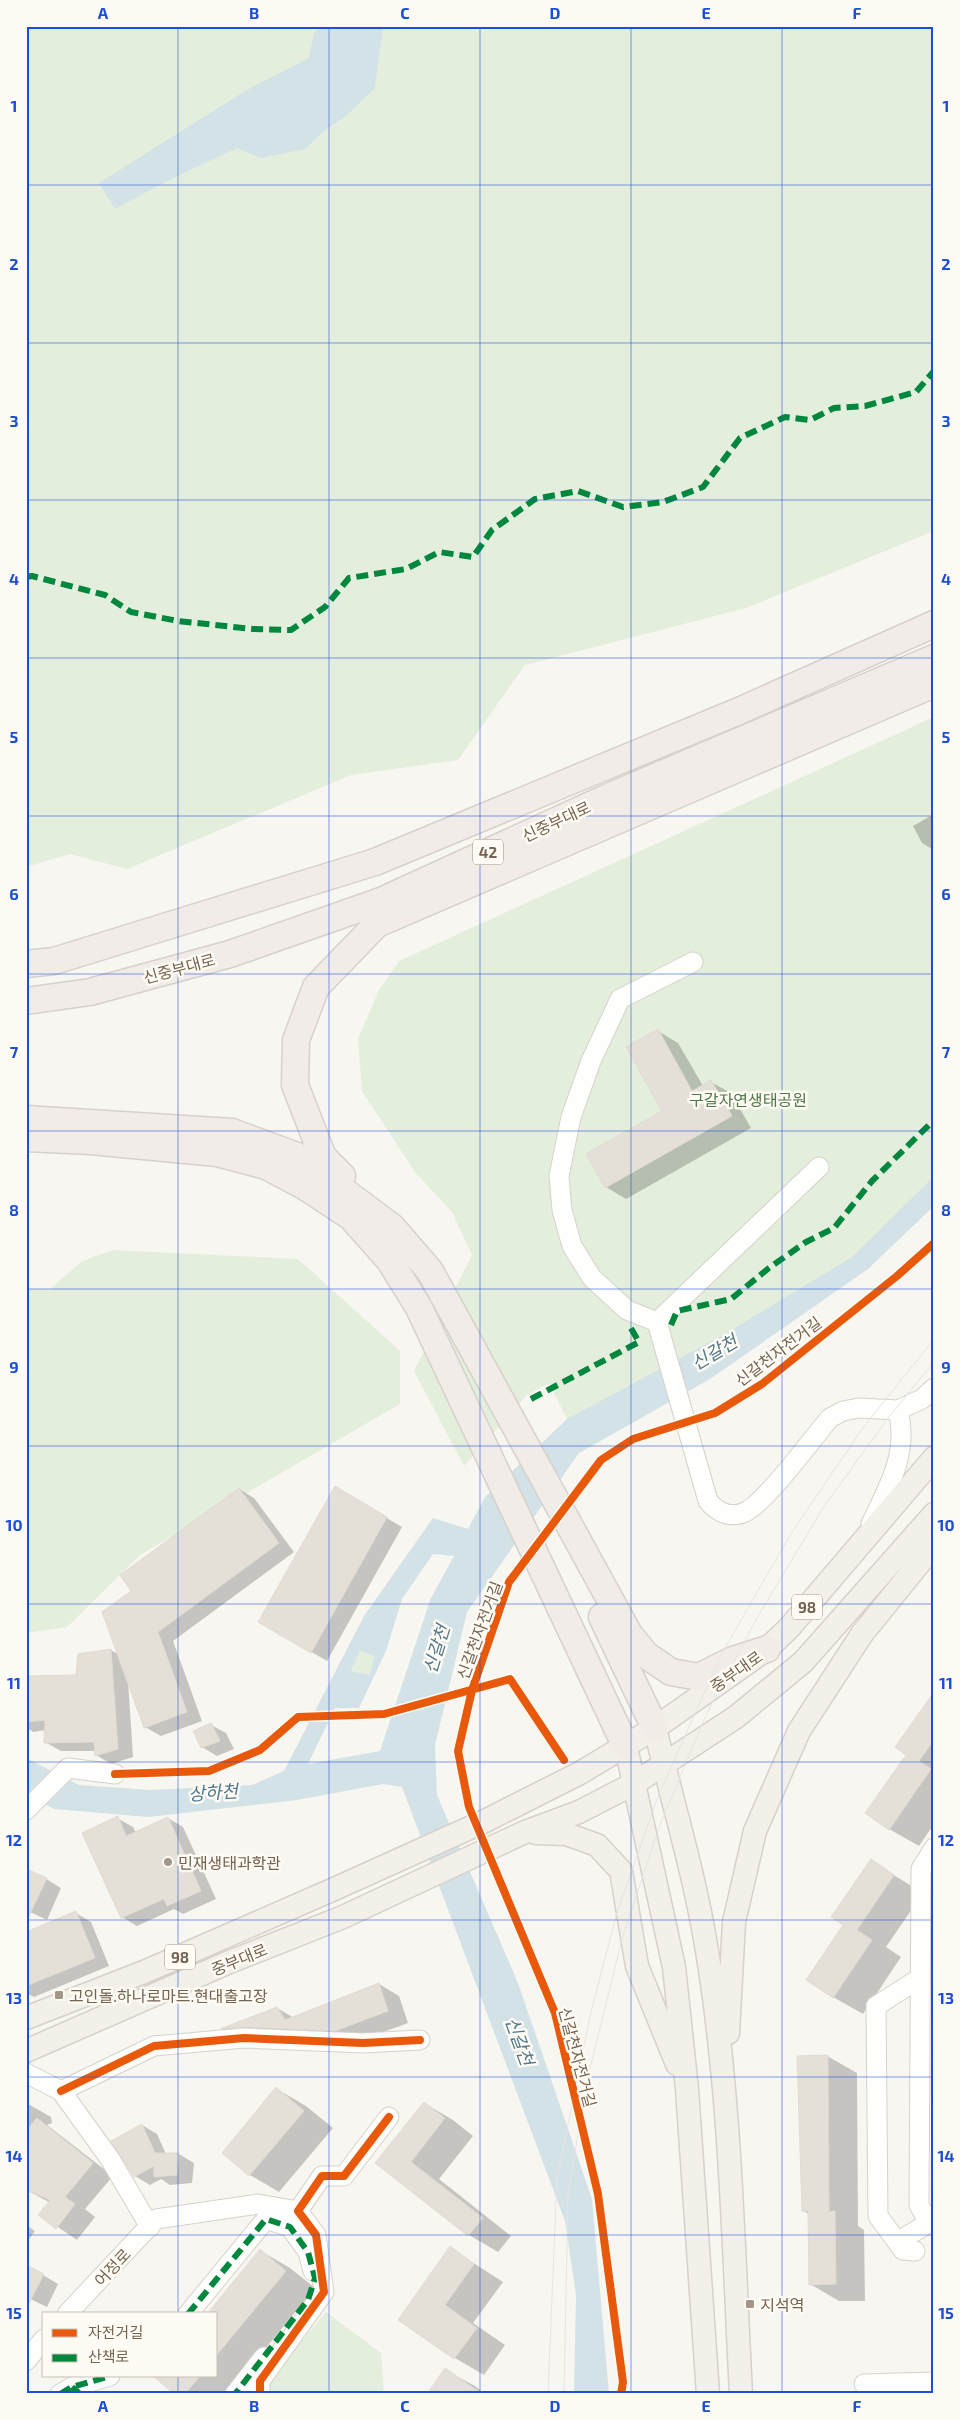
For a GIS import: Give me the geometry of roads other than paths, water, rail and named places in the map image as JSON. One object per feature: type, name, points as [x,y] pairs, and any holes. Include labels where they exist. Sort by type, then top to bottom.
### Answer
[{"type":"highway","name":"신중부대로","points":[[26,964],[54,961],[375,862],[739,711],[934,624]]},
{"type":"highway","name":"신중부대로","points":[[26,1001],[90,992],[230,954],[380,901],[606,798],[934,658]]},
{"type":"highway","points":[[768,1649],[733,1660],[699,1677],[672,1673],[646,1655],[629,1634],[430,1271],[392,1227],[323,1157],[295,1084],[296,1040],[316,987],[376,924],[934,684]]},
{"type":"highway","points":[[26,1119],[232,1132],[297,1156],[392,1227]]},
{"type":"highway","points":[[26,1138],[91,1141],[217,1153],[266,1166],[304,1186],[351,1217],[390,1261],[420,1308],[626,1748]]},
{"type":"highway","points":[[491,1384],[655,1728]]},
{"type":"main road","name":"중부대로","points":[[26,2018],[144,1972],[486,1821],[626,1748],[768,1649],[789,1628],[934,1458]]},
{"type":"main road","name":"중부대로","points":[[26,2051],[227,1963],[343,1917],[525,1832],[579,1812],[635,1783],[736,1717],[803,1662],[934,1514]]},
{"type":"main road","points":[[725,2094],[734,1922],[755,1830],[799,1731],[862,1634],[934,1545]]},
{"type":"main road","points":[[655,1728],[694,1875],[707,1946],[725,2094],[741,2394]]},
{"type":"main road","points":[[626,1748],[674,1967],[688,2089],[708,2394]]},
{"type":"main road","points":[[525,1832],[566,1834],[597,1845],[621,1871],[637,1966],[688,2089]]},
{"type":"street","points":[[657,1322],[627,1310],[592,1278],[572,1246],[562,1210],[559,1176],[571,1117],[591,1060],[620,999],[693,962]]},
{"type":"street","points":[[657,1322],[819,1167]]},
{"type":"street","points":[[657,1322],[708,1501],[716,1510],[731,1516],[745,1512],[760,1501],[830,1418],[843,1411],[859,1408],[898,1410],[922,1399],[934,1388]]},
{"type":"street","points":[[862,1544],[898,1469],[903,1427],[898,1410]]},
{"type":"street","points":[[26,1810],[68,1768],[115,1774]]},
{"type":"street","points":[[897,2242],[931,2222],[918,2204],[920,1978],[927,1885],[921,1869],[934,1848]]},
{"type":"street","points":[[915,2251],[903,2250],[878,2216],[876,2006],[920,1978]]},
{"type":"street","points":[[61,2091],[154,2046],[244,2038],[362,2043],[420,2040]]},
{"type":"street","points":[[26,2073],[61,2091],[153,2223],[258,2204],[298,2211],[316,2235],[324,2292],[260,2381],[260,2394]]},
{"type":"street","points":[[298,2211],[322,2176],[344,2176],[390,2117]]},
{"type":"street","points":[[190,2312],[266,2219],[290,2227],[308,2252],[315,2278],[308,2300],[234,2394]]},
{"type":"street","name":"어정로","points":[[69,2312],[153,2223]]},
{"type":"street","points":[[26,2361],[42,2341]]},
{"type":"street","points":[[71,2392],[105,2378]]},
{"type":"street","points":[[864,2384],[934,2382]]},
{"type":"water","points":[[326,26],[383,27],[375,88],[346,116],[324,131],[305,149],[261,158],[237,148],[171,179],[115,209],[99,183],[245,91],[309,58],[314,32]]},
{"type":"water","points":[[934,1176],[934,1206],[868,1269],[710,1379],[579,1453],[467,1612],[435,1745],[437,1795],[518,1983],[592,2199],[609,2394],[574,2394],[576,2295],[565,2221],[402,1787],[383,1784],[297,1800],[148,1817],[54,1809],[26,1794],[26,1758],[79,1785],[151,1790],[252,1785],[284,1771],[364,1616],[433,1518],[468,1529],[485,1497],[567,1419],[726,1333],[852,1257]],"holes":[[[433,1554],[454,1556],[431,1598],[380,1751],[308,1764],[335,1708],[359,1708],[386,1651],[402,1599]],[[360,1651],[375,1656],[369,1675],[351,1671]]]},
{"type":"tram line","points":[[548,2394],[557,2178],[591,2012],[616,1916],[657,1799],[721,1655],[790,1535],[862,1429],[934,1339]]},
{"type":"tram line","points":[[564,2394],[568,2193],[587,2081],[622,1939],[660,1825],[706,1715],[758,1616],[823,1508],[888,1418],[934,1362]]},
{"type":"place","name":"민재생태과학관","points":[[168,1862]]},
{"type":"place","name":"고인돌.하나로마트.현대출고장","points":[[59,1995]]},
{"type":"place","name":"지석역","points":[[750,2304]]},
{"type":"park label","name":"구갈자연생태공원","points":[[748,1099]]},
{"type":"water label","name":"신갈천","points":[[714,1352]]},
{"type":"water label","name":"신갈천","points":[[436,1649]]},
{"type":"water label","name":"상하천","points":[[213,1792]]},
{"type":"water label","name":"신갈천","points":[[520,2041]]}]
